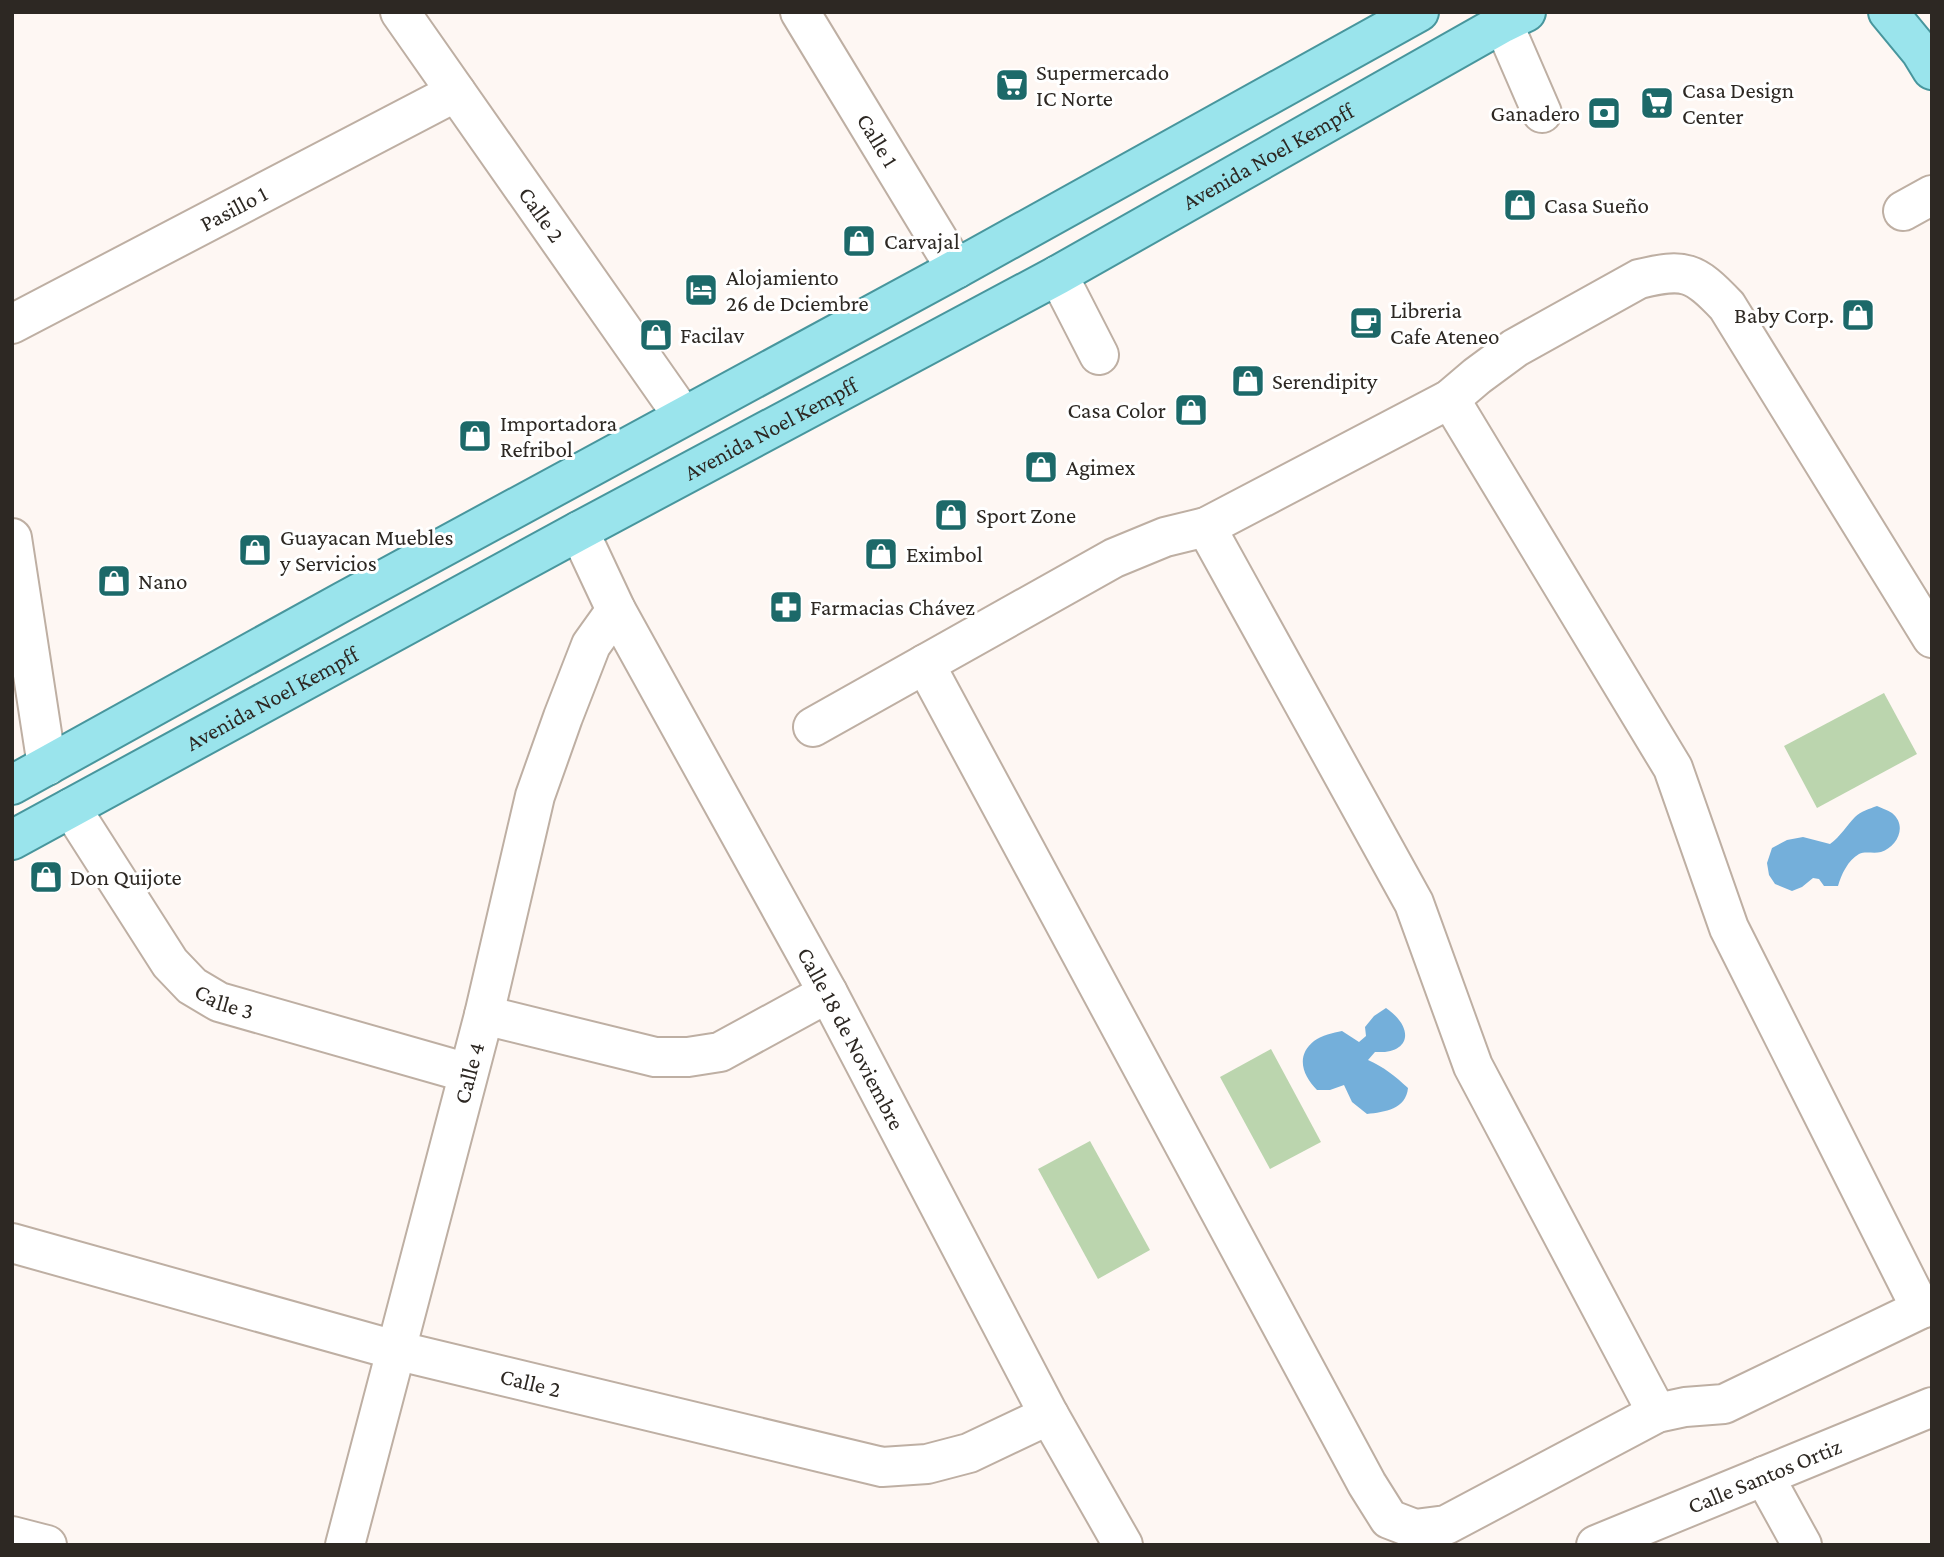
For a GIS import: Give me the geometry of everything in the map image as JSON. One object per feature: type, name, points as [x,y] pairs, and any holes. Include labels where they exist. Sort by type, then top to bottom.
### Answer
[{"type":"main road","points":[[1888,12],[1932,69]]},
{"type":"main road","points":[[12,785],[344,601],[956,269],[1407,15]]},
{"type":"main road","name":"Avenida Noel Kempff","points":[[12,840],[588,526],[1058,275],[1514,18]]},
{"type":"main road","points":[[806,410],[802,388],[811,363],[889,304]]},
{"type":"main road","points":[[588,526],[617,500],[683,463],[692,443],[683,416]]},
{"type":"main road","points":[[71,808],[74,787],[105,750],[314,634],[344,601]]},
{"type":"main road","points":[[12,817],[30,803],[41,788],[47,766]]},
{"type":"street","name":"Calle 2","points":[[400,12],[683,416]]},
{"type":"street","name":"Calle 1","points":[[800,12],[956,269]]},
{"type":"street","points":[[1514,18],[1542,113]]},
{"type":"street","name":"Pasillo 1","points":[[12,324],[456,92]]},
{"type":"street","points":[[813,727],[1114,558],[1165,537],[1206,527],[1450,399],[1514,348],[1639,279],[1661,274],[1685,273],[1707,285],[1727,306],[1932,638]]},
{"type":"street","points":[[1058,275],[1099,355]]},
{"type":"street","points":[[925,664],[1367,1484],[1389,1518],[1415,1529],[1446,1525],[1657,1413],[1685,1407],[1724,1404],[1926,1308],[1729,928],[1673,768],[1450,399]]},
{"type":"street","name":"Calle 18 de Noviembre","points":[[588,526],[617,610],[828,993],[1049,1415],[1123,1545]]},
{"type":"street","points":[[1206,527],[1414,903],[1473,1066],[1657,1413]]},
{"type":"street","points":[[12,538],[47,766]]},
{"type":"street","name":"Calle 4","points":[[345,1545],[484,1015],[535,796],[592,645],[617,610]]},
{"type":"street","name":"Calle 3","points":[[71,808],[170,963],[191,986],[219,1002],[468,1073]]},
{"type":"street","points":[[484,1015],[655,1057],[688,1057],[720,1052],[828,993]]},
{"type":"street","name":"Calle 2","points":[[12,1243],[395,1350],[882,1467],[927,1464],[969,1453],[1049,1415]]},
{"type":"street","name":"Calle Santos Ortiz","points":[[1596,1545],[1932,1406]]},
{"type":"street","points":[[1764,1476],[1802,1545]]},
{"type":"street","points":[[12,1536],[47,1545]]},
{"type":"green space","points":[[1884,693],[1917,754],[1817,808],[1784,746]]},
{"type":"green space","points":[[1271,1049],[1321,1142],[1270,1169],[1220,1077]]},
{"type":"green space","points":[[1090,1141],[1150,1250],[1098,1279],[1038,1169]]},
{"type":"water","points":[[1877,806],[1897,818],[1900,830],[1892,846],[1881,852],[1861,853],[1855,857],[1845,868],[1838,886],[1824,886],[1819,879],[1813,878],[1792,891],[1775,884],[1769,875],[1767,863],[1772,848],[1787,840],[1803,837],[1830,844],[1857,815]]},
{"type":"water","points":[[1386,1008],[1401,1023],[1405,1038],[1396,1049],[1375,1052],[1368,1060],[1389,1072],[1408,1088],[1399,1105],[1367,1114],[1352,1102],[1344,1085],[1330,1090],[1317,1090],[1305,1072],[1304,1053],[1317,1039],[1342,1031],[1359,1042],[1366,1036],[1365,1027],[1374,1016]]},
{"type":"place","name":"Supermercado IC Norte","points":[[1012,85]]},
{"type":"place","name":"Casa Design Center","points":[[1657,103]]},
{"type":"place","name":"Ganadero","points":[[1604,113]]},
{"type":"place","name":"Casa Sueño","points":[[1520,205]]},
{"type":"place","name":"Carvajal","points":[[859,241]]},
{"type":"place","name":"Alojamiento 26 de Dciembre","points":[[701,290]]},
{"type":"place","name":"Baby Corp.","points":[[1858,315]]},
{"type":"place","name":"Libreria Cafe Ateneo","points":[[1366,323]]},
{"type":"place","name":"Facilav","points":[[656,335]]},
{"type":"place","name":"Serendipity","points":[[1248,381]]},
{"type":"place","name":"Casa Color","points":[[1191,410]]},
{"type":"place","name":"Importadora Refribol","points":[[475,436]]},
{"type":"place","name":"Agimex","points":[[1041,467]]},
{"type":"place","name":"Sport Zone","points":[[951,515]]},
{"type":"place","name":"Guayacan Muebles y Servicios","points":[[255,550]]},
{"type":"place","name":"Eximbol","points":[[881,554]]},
{"type":"place","name":"Nano","points":[[114,581]]},
{"type":"place","name":"Farmacias Chávez","points":[[786,607]]},
{"type":"place","name":"Don Quijote","points":[[46,877]]}]
